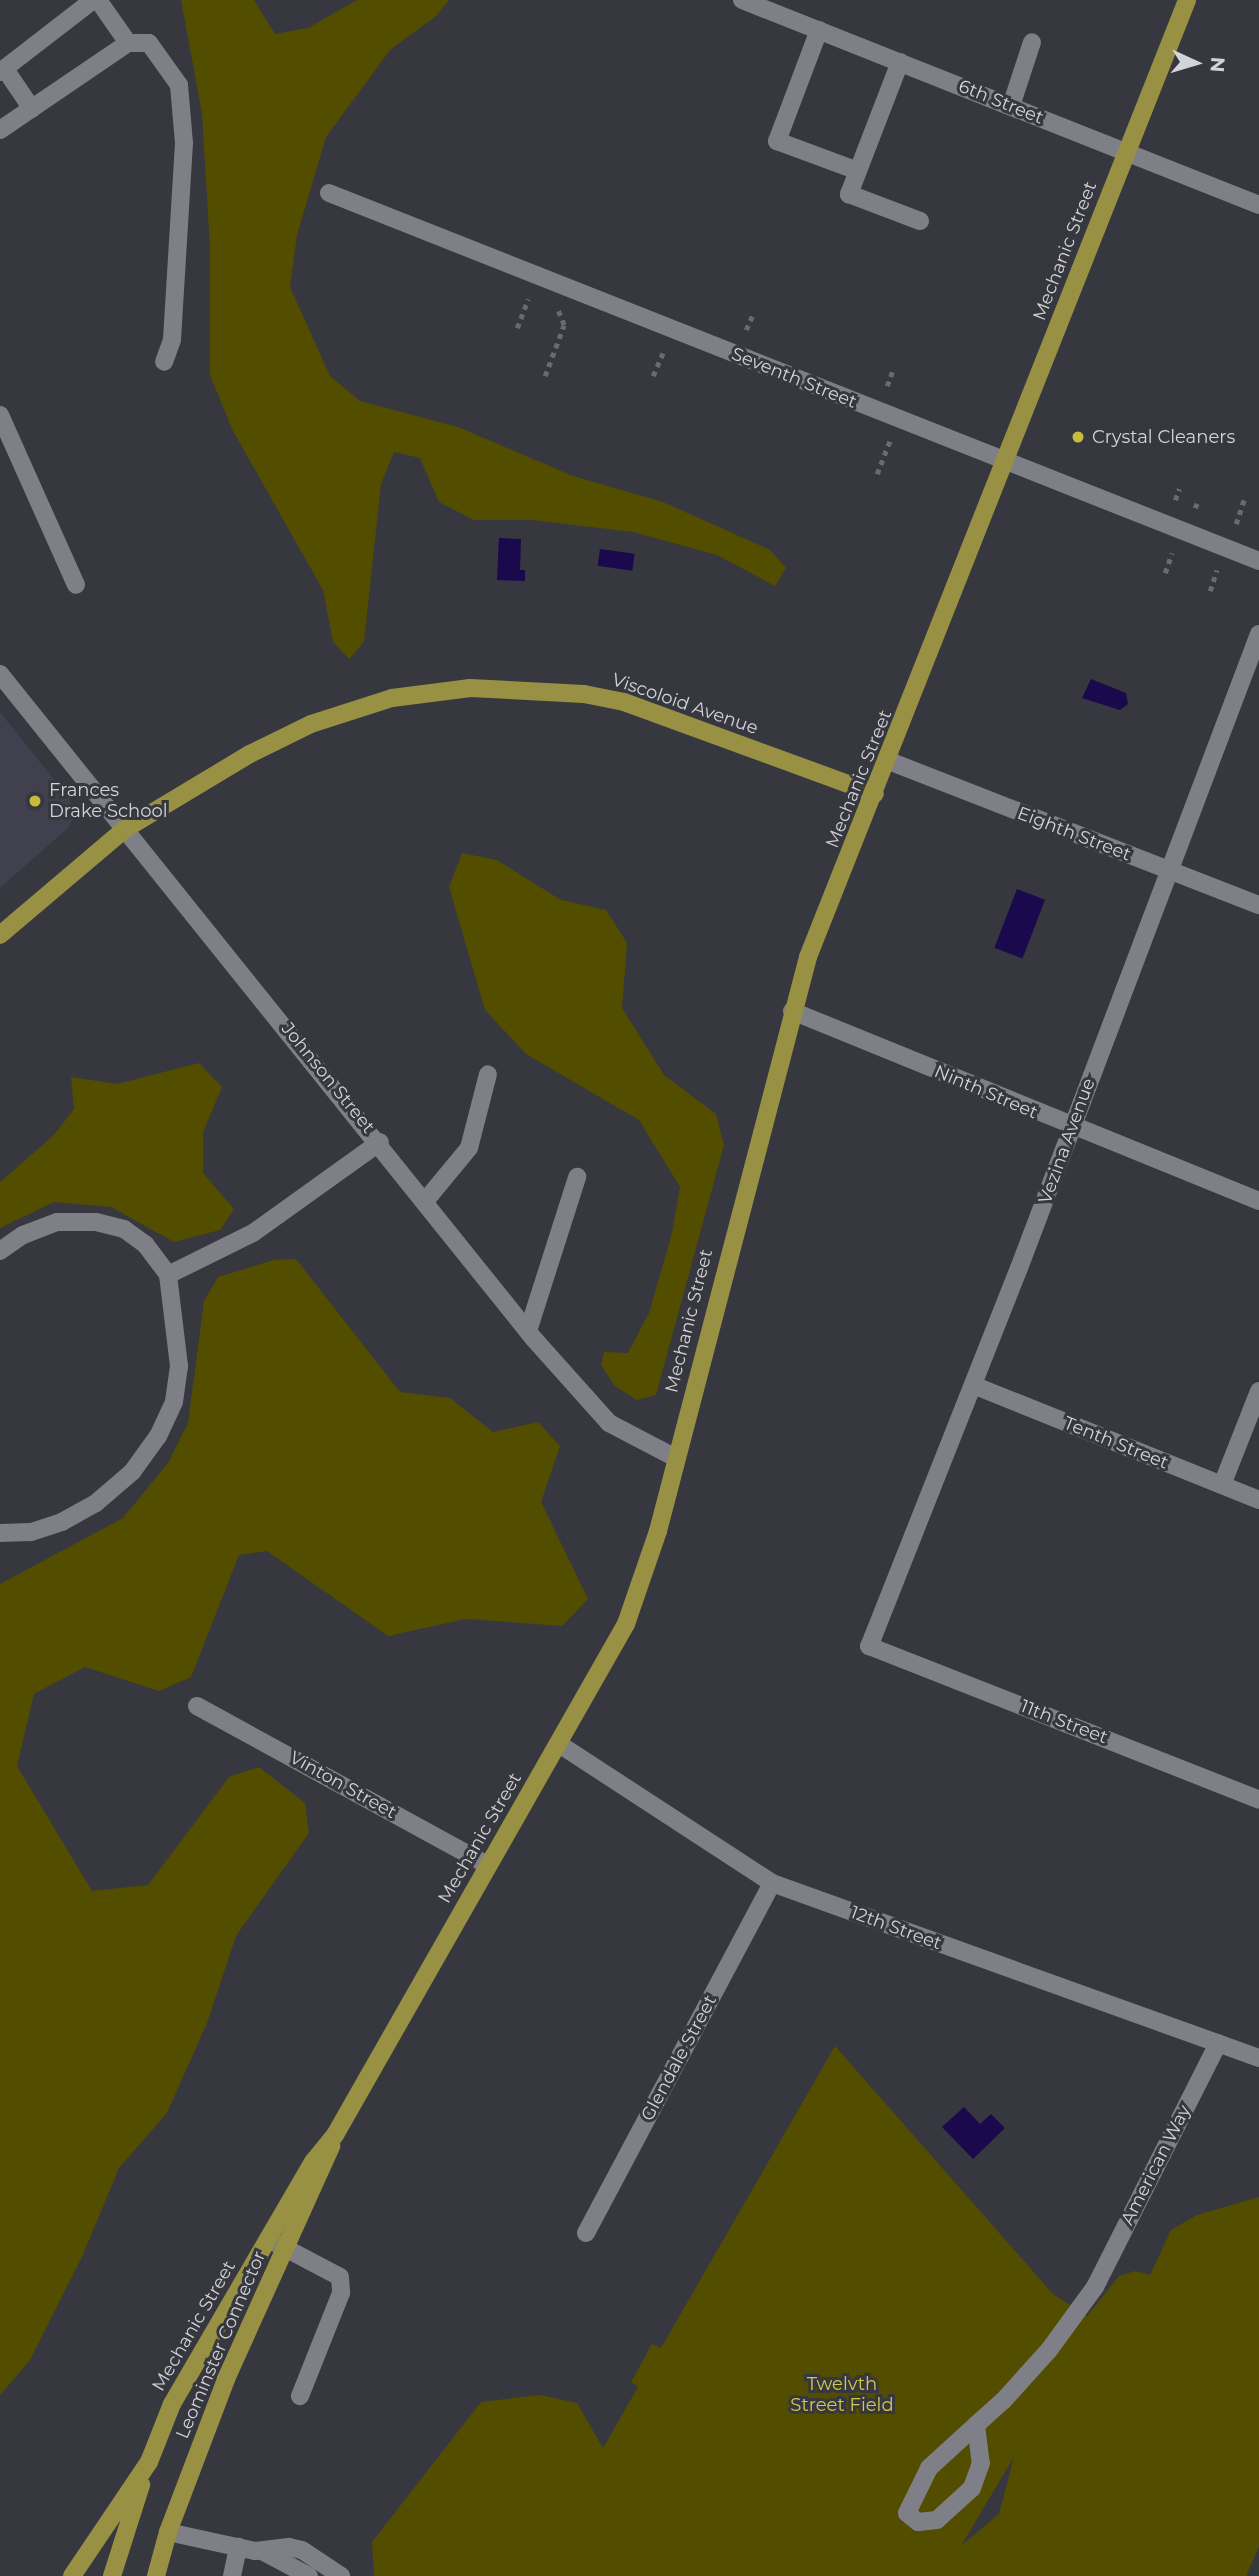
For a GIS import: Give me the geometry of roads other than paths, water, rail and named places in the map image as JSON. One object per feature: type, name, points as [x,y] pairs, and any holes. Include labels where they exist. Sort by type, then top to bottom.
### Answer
[{"type":"main road","name":"Mechanic Street","points":[[72,2576],[149,2462],[172,2404],[313,2162],[335,2135],[607,1662],[636,1599],[676,1458],[808,957],[889,761],[1187,0]]},
{"type":"main road","name":"Viscoloid Avenue","points":[[0,935],[125,829],[250,754],[311,724],[392,698],[470,688],[584,694],[624,702],[875,794]]},
{"type":"main road","name":"Leominster Connector","points":[[156,2576],[168,2532],[226,2379],[324,2171],[335,2135]]},
{"type":"main road","points":[[111,2576],[149,2462]]},
{"type":"street","points":[[32,109],[2,70],[96,0],[128,43]]},
{"type":"street","name":"6th Street","points":[[742,0],[1259,205]]},
{"type":"street","points":[[819,30],[777,141],[858,171]]},
{"type":"street","points":[[1012,106],[1032,42]]},
{"type":"street","points":[[0,130],[128,43],[149,43],[179,85],[184,143],[172,340],[164,362]]},
{"type":"street","points":[[900,62],[849,194],[919,221]]},
{"type":"street","name":"Seventh Street","points":[[329,193],[1005,463],[1259,561]]},
{"type":"street","points":[[0,415],[76,585]]},
{"type":"street","name":"Vezina Avenue","points":[[869,1646],[973,1385],[1259,634]]},
{"type":"street","name":"Johnson Street","points":[[0,674],[380,1142],[528,1331],[609,1423],[676,1458]]},
{"type":"street","name":"Eighth Street","points":[[889,761],[1259,905]]},
{"type":"street","name":"Ninth Street","points":[[792,1011],[1072,1128],[1259,1201]]},
{"type":"street","points":[[426,1200],[469,1148],[488,1074]]},
{"type":"street","points":[[168,1275],[253,1233],[380,1142]]},
{"type":"street","points":[[528,1331],[578,1177]]},
{"type":"street","points":[[0,1251],[23,1235],[57,1222],[96,1222],[124,1229],[145,1244],[168,1275],[178,1366],[174,1402],[158,1436],[132,1472],[96,1503],[31,1532],[0,1533]]},
{"type":"street","name":"Tenth Street","points":[[973,1385],[1259,1500]]},
{"type":"street","points":[[1222,1485],[1259,1391]]},
{"type":"street","name":"11th Street","points":[[869,1646],[1259,1800]]},
{"type":"street","name":"Vinton Street","points":[[197,1706],[488,1865]]},
{"type":"street","name":"12th Street","points":[[559,1744],[772,1883],[1259,2058]]},
{"type":"street","name":"Glendale Street","points":[[586,2232],[772,1883]]},
{"type":"street","name":"American Way","points":[[976,2425],[981,2463],[972,2488],[937,2520],[918,2522],[907,2513],[929,2468],[976,2425],[1049,2350],[1094,2287],[1218,2043]]},
{"type":"street","points":[[268,2239],[335,2273],[342,2286],[300,2396]]},
{"type":"street","points":[[168,2532],[262,2551],[289,2547],[302,2550],[341,2576]]},
{"type":"street","points":[[232,2576],[238,2547]]},
{"type":"street","points":[[262,2551],[286,2576]]},
{"type":"street","points":[[262,2551],[309,2576]]},
{"type":"place","name":"Crystal Cleaners","points":[[1078,437]]},
{"type":"place","name":"Frances Drake School","points":[[35,801]]},
{"type":"park label","name":"Twelvth Street Field","points":[[842,2395]]}]
